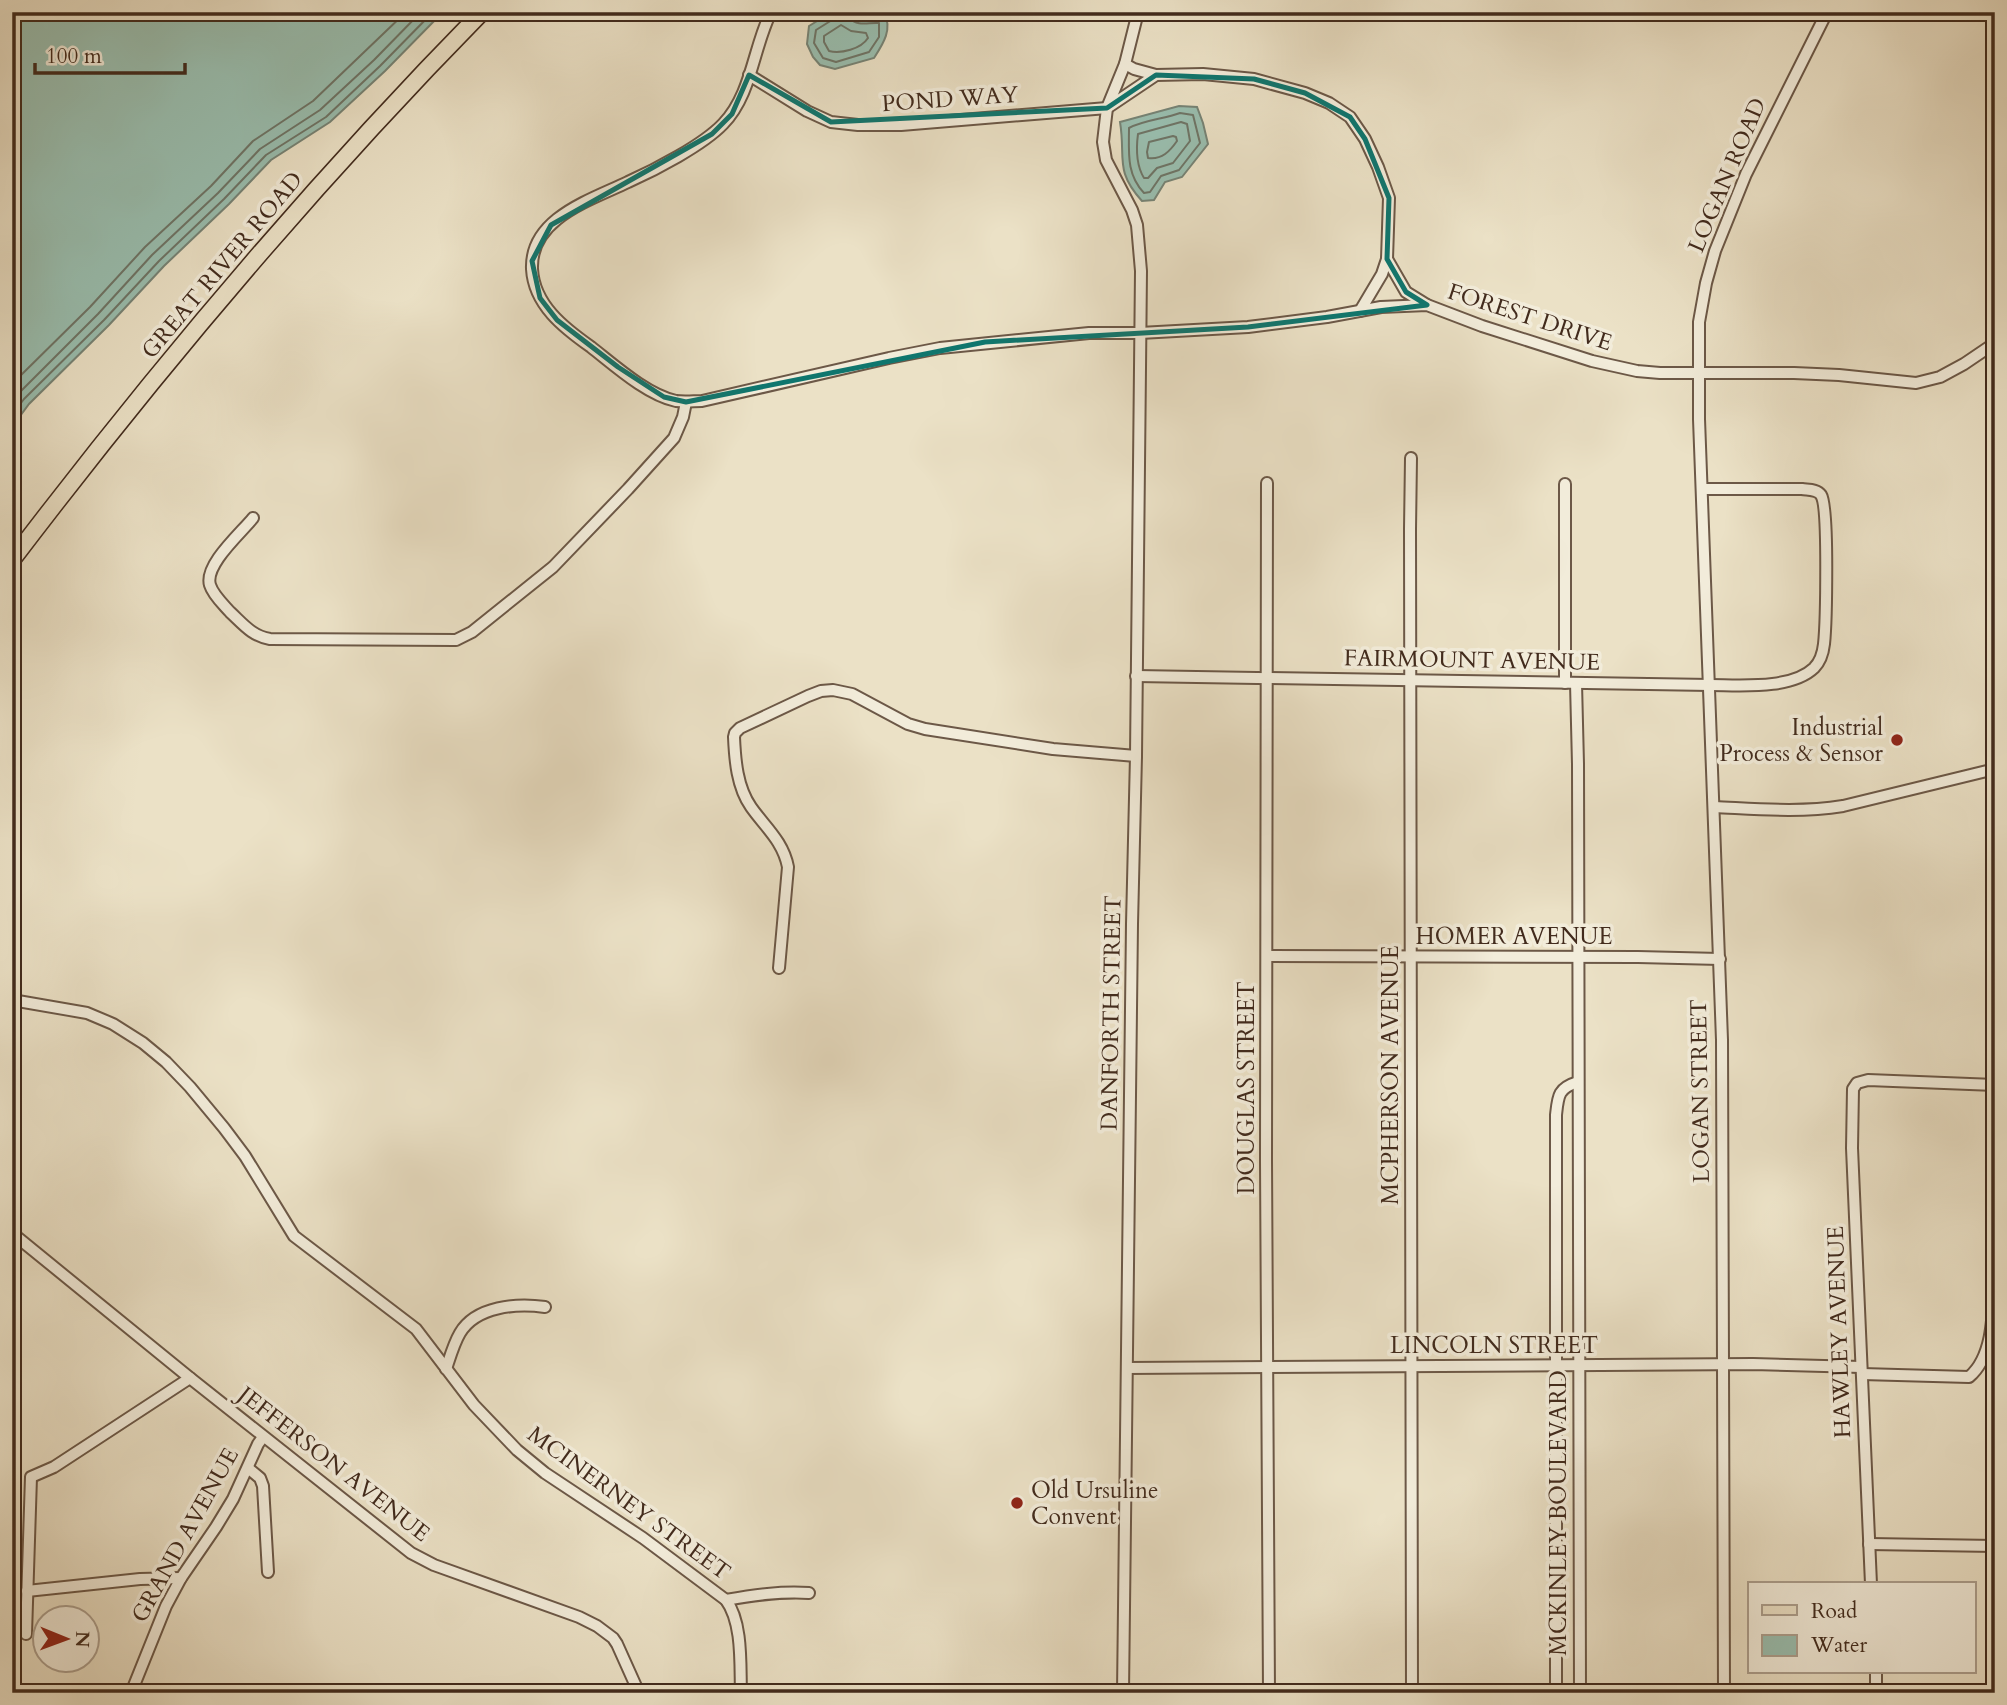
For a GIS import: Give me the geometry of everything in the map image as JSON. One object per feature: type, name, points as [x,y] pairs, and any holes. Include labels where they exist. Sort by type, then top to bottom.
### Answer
[{"type":"main road","name":"GREAT RIVER ROAD","points":[[12,560],[206,315],[322,181],[482,12]]},
{"type":"street","points":[[254,518],[217,560],[211,569],[209,582],[221,602],[255,635],[270,639],[456,640],[472,632],[552,567],[674,438],[686,402],[651,391],[589,347],[557,320],[547,309],[536,286],[532,274],[533,255],[542,235],[564,214],[597,195],[645,174],[712,134],[732,114],[740,102],[771,12]]},
{"type":"street","name":"DANFORTH STREET","points":[[1123,1693],[1136,756],[1139,243],[1132,210],[1105,160],[1103,142],[1107,108],[1125,64],[1138,12]]},
{"type":"street","name":"LOGAN ROAD","points":[[1702,489],[1698,374],[1700,310],[1715,251],[1746,174],[1827,12]]},
{"type":"street","points":[[1125,64],[1156,75],[1203,74],[1254,79],[1305,93],[1329,103],[1350,117],[1365,139],[1389,198],[1387,259],[1382,274],[1360,310]]},
{"type":"street","name":"POND WAY","points":[[749,75],[807,111],[831,122],[858,125],[914,124],[1107,108],[1156,75]]},
{"type":"street","points":[[1387,259],[1406,292],[1427,305]]},
{"type":"street","name":"FOREST DRIVE","points":[[686,402],[723,397],[877,360],[940,348],[1089,333],[1140,333],[1281,324],[1381,307],[1427,305],[1482,326],[1615,367],[1660,373],[1794,373],[1916,383],[1940,377],[1995,343]]},
{"type":"street","name":"MCPHERSON AVENUE","points":[[1411,458],[1412,1693]]},
{"type":"street","name":"DOUGLAS STREET","points":[[1267,483],[1269,1693]]},
{"type":"street","name":"MCKINLEY BOULEVARD","points":[[1564,484],[1570,683],[1578,764],[1580,1693]]},
{"type":"street","name":"FAIRMOUNT AVENUE","points":[[1136,676],[1710,685],[1783,682],[1806,674],[1819,662],[1824,644],[1826,532],[1822,496],[1814,490],[1802,489],[1702,489]]},
{"type":"street","name":"LOGAN STREET","points":[[1702,489],[1722,1040],[1724,1693]]},
{"type":"street","points":[[779,968],[788,867],[786,854],[751,807],[742,789],[734,737],[740,728],[808,696],[833,690],[852,694],[908,724],[925,729],[1053,749],[1136,756]]},
{"type":"street","points":[[1715,807],[1818,810],[1995,769]]},
{"type":"street","name":"HOMER AVENUE","points":[[1267,957],[1720,959]]},
{"type":"street","name":"MCINERNEY STREET","points":[[12,1000],[87,1013],[113,1024],[158,1055],[190,1087],[224,1128],[245,1156],[294,1236],[416,1329],[495,1429],[535,1466],[643,1538],[726,1600],[737,1629],[741,1693]]},
{"type":"street","name":"HAWLEY AVENUE","points":[[1871,1582],[1851,1096],[1854,1087],[1861,1081],[1995,1084]]},
{"type":"street","name":"MCKINLEY BOULEVARD","points":[[1556,1693],[1556,1115],[1560,1092],[1578,1082]]},
{"type":"street","name":"JEFFERSON AVENUE","points":[[12,1233],[263,1437],[411,1553],[434,1565],[579,1617],[603,1630],[617,1644],[639,1693]]},
{"type":"street","name":"LINCOLN STREET","points":[[1127,1368],[1723,1364],[1969,1377],[1979,1369],[1988,1344],[1994,1286]]},
{"type":"street","points":[[446,1369],[460,1333],[472,1319],[488,1311],[509,1307],[545,1307]]},
{"type":"street","points":[[26,1634],[30,1477],[63,1462],[190,1378]]},
{"type":"street","name":"GRAND AVENUE","points":[[131,1693],[158,1621],[181,1578],[216,1527],[263,1437]]},
{"type":"street","points":[[248,1468],[260,1478],[263,1486],[268,1572]]},
{"type":"street","points":[[1869,1544],[1995,1546]]},
{"type":"street","points":[[27,1591],[140,1579],[181,1578]]},
{"type":"street","points":[[726,1600],[752,1595],[810,1593]]},
{"type":"street","points":[[1556,1656],[1580,1656]]},
{"type":"street","points":[[1875,1674],[1877,1693]]},
{"type":"highlighted area","points":[[749,75],[831,122],[1107,108],[1156,75],[1254,79],[1305,93],[1350,117],[1365,139],[1389,198],[1387,259],[1406,292],[1427,305],[1248,327],[985,342],[686,402],[664,397],[618,367],[557,320],[540,298],[532,261],[551,225],[712,134],[732,114]]},
{"type":"water","points":[[12,12],[443,12],[330,122],[271,160],[29,404],[12,427]]},
{"type":"water","points":[[832,12],[852,12],[864,17],[884,13],[887,31],[874,58],[835,69],[820,65],[807,44],[809,26]]},
{"type":"water","points":[[1179,106],[1197,107],[1208,144],[1182,177],[1165,182],[1154,200],[1142,201],[1124,172],[1120,122]]},
{"type":"place","name":"Industrial Process & Sensor","points":[[1897,740]]},
{"type":"place","name":"Old Ursuline Convent","points":[[1017,1503]]}]
